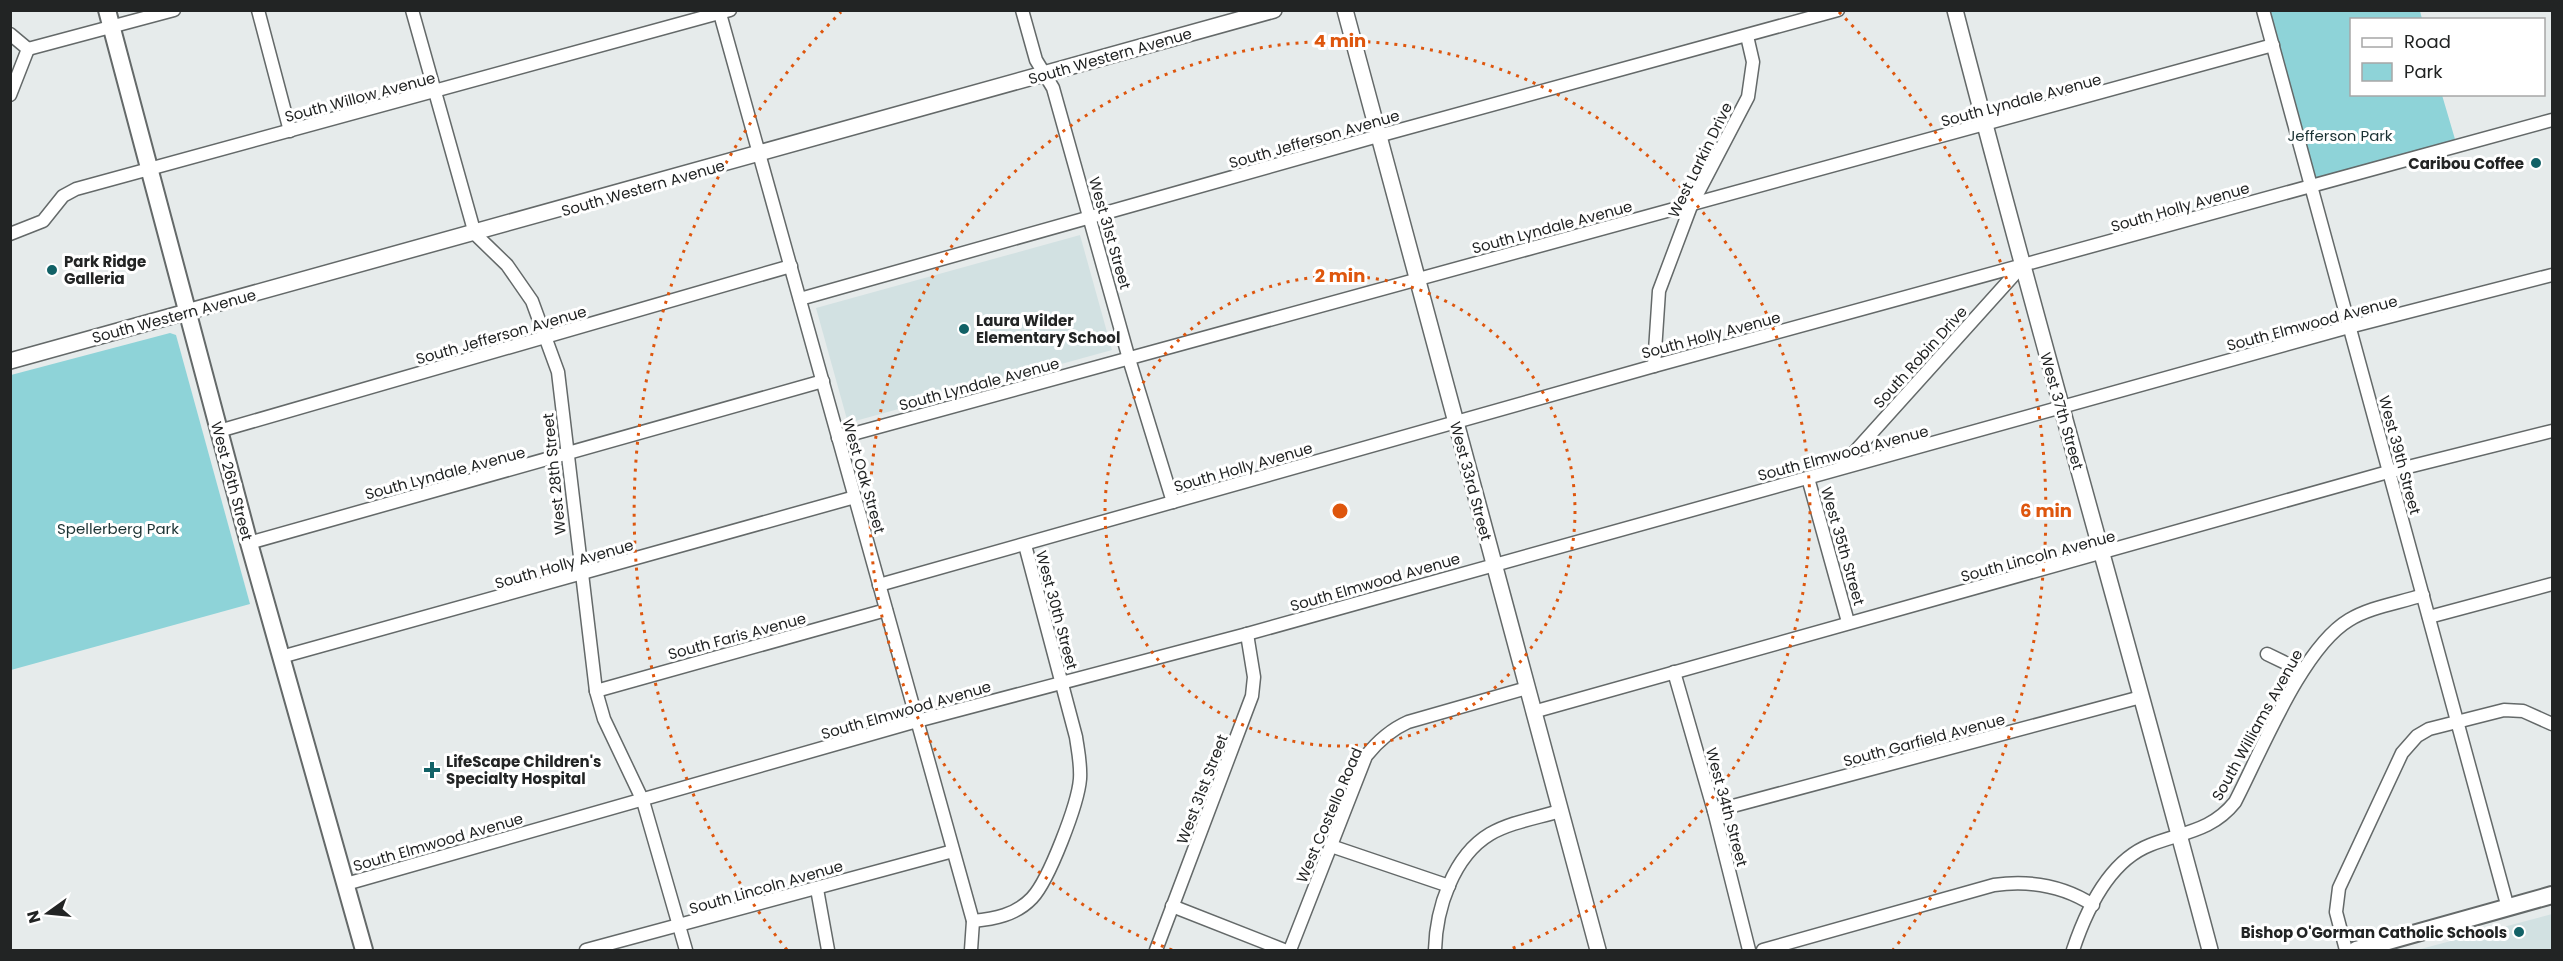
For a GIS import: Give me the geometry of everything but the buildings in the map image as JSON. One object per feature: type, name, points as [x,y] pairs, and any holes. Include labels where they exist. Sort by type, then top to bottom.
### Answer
[{"type":"main road","name":"West 26th Street","points":[[107,10],[280,657],[364,951]]},
{"type":"main road","points":[[2356,951],[2553,896]]},
{"type":"street","points":[[28,49],[174,10]]},
{"type":"street","points":[[258,10],[290,131]]},
{"type":"street","name":"West 28th Street","points":[[412,10],[476,234],[507,265],[532,301],[558,372],[596,691],[604,719],[644,801],[686,951]]},
{"type":"street","name":"West 31st Street","points":[[1022,10],[1035,60],[1053,88],[1173,502]]},
{"type":"street","name":"South Western Avenue","points":[[10,361],[476,234],[1274,10]]},
{"type":"street","name":"West 33rd Street","points":[[1345,10],[1598,951]]},
{"type":"street","name":"South Jefferson Avenue","points":[[800,299],[1378,136],[1838,10]]},
{"type":"street","name":"West 37th Street","points":[[1955,10],[1984,126],[2210,951]]},
{"type":"street","name":"West 39th Street","points":[[2263,10],[2508,908]]},
{"type":"street","name":"South Willow Avenue","points":[[10,234],[43,221],[63,196],[76,189],[149,171],[723,11]]},
{"type":"street","name":"West Oak Street","points":[[723,11],[822,381],[973,921],[971,951]]},
{"type":"street","points":[[10,34],[28,49]]},
{"type":"street","name":"West Larkin Drive","points":[[1654,366],[1659,291],[1691,206],[1748,97],[1753,62],[1747,36]]},
{"type":"street","name":"South Lyndale Avenue","points":[[838,438],[2273,45]]},
{"type":"street","points":[[10,95],[28,49]]},
{"type":"street","name":"South Holly Avenue","points":[[879,585],[1654,366],[2553,120]]},
{"type":"street","name":"South Jefferson Avenue","points":[[219,431],[791,266]]},
{"type":"street","name":"South Robin Drive","points":[[1840,468],[2022,266]]},
{"type":"street","name":"South Elmwood Avenue","points":[[345,884],[917,722],[1247,634],[1840,468],[2061,410],[2349,327],[2553,275]]},
{"type":"street","name":"South Lyndale Avenue","points":[[249,543],[822,381]]},
{"type":"street","name":"South Lincoln Avenue","points":[[1533,711],[1848,622],[2103,554],[2388,472],[2553,431]]},
{"type":"street","name":"West 35th Street","points":[[1808,478],[1848,622]]},
{"type":"street","name":"South Holly Avenue","points":[[280,657],[855,497]]},
{"type":"street","name":"West 30th Street","points":[[973,921],[1006,915],[1032,899],[1044,881],[1077,797],[1081,763],[1025,545]]},
{"type":"street","points":[[2429,617],[2553,584]]},
{"type":"street","name":"South Williams Avenue","points":[[2073,951],[2079,932],[2105,883],[2124,861],[2150,845],[2207,827],[2231,807],[2302,671],[2326,637],[2350,619],[2423,595]]},
{"type":"street","name":"South Faris Avenue","points":[[596,691],[886,610]]},
{"type":"street","name":"West 31st Street","points":[[1156,951],[1252,696],[1254,677],[1247,634]]},
{"type":"street","points":[[2267,654],[2302,671]]},
{"type":"street","name":"West 34th Street","points":[[1674,672],[1714,811],[1749,951]]},
{"type":"street","name":"West Costello Road","points":[[1290,951],[1366,756],[1393,728],[1527,688]]},
{"type":"street","name":"South Garfield Avenue","points":[[1714,811],[2141,698]]},
{"type":"street","points":[[2346,951],[2337,920],[2339,888],[2402,753],[2417,736],[2457,720],[2513,710],[2523,711],[2553,724]]},
{"type":"street","points":[[1436,951],[1439,920],[1449,886],[1466,855],[1490,834],[1508,825],[1560,811]]},
{"type":"street","points":[[1331,846],[1449,886]]},
{"type":"street","name":"South Lincoln Avenue","points":[[586,951],[680,927],[953,850]]},
{"type":"street","points":[[1763,951],[1994,885],[2013,883],[2049,886],[2079,896],[2093,905]]},
{"type":"street","points":[[817,889],[828,951]]},
{"type":"street","points":[[1172,906],[1284,951]]},
{"type":"shaded area","name":"Laura Wilder Elementary School","points":[[1080,235],[1112,350],[848,423],[816,308]]},
{"type":"shaded area","name":"Bishop O'Gorman Catholic Schools","points":[[2552,914],[2552,950],[2417,950]]},
{"type":"green space","name":"Jefferson Park","points":[[2263,11],[2420,11],[2422,18],[2350,18],[2350,96],[2442,96],[2457,146],[2310,186]]},
{"type":"green space","name":"Spellerberg Park","points":[[170,333],[176,335],[250,604],[11,670],[11,375]]},
{"type":"place","name":"Caribou Coffee","points":[[2536,163]]},
{"type":"place","name":"Park Ridge Galleria","points":[[52,270]]},
{"type":"place","name":"Laura Wilder Elementary School","points":[[964,329]]},
{"type":"place","name":"LifeScape Children's Specialty Hospital","points":[[432,770]]},
{"type":"place","name":"Bishop O'Gorman Catholic Schools","points":[[2519,932]]}]
